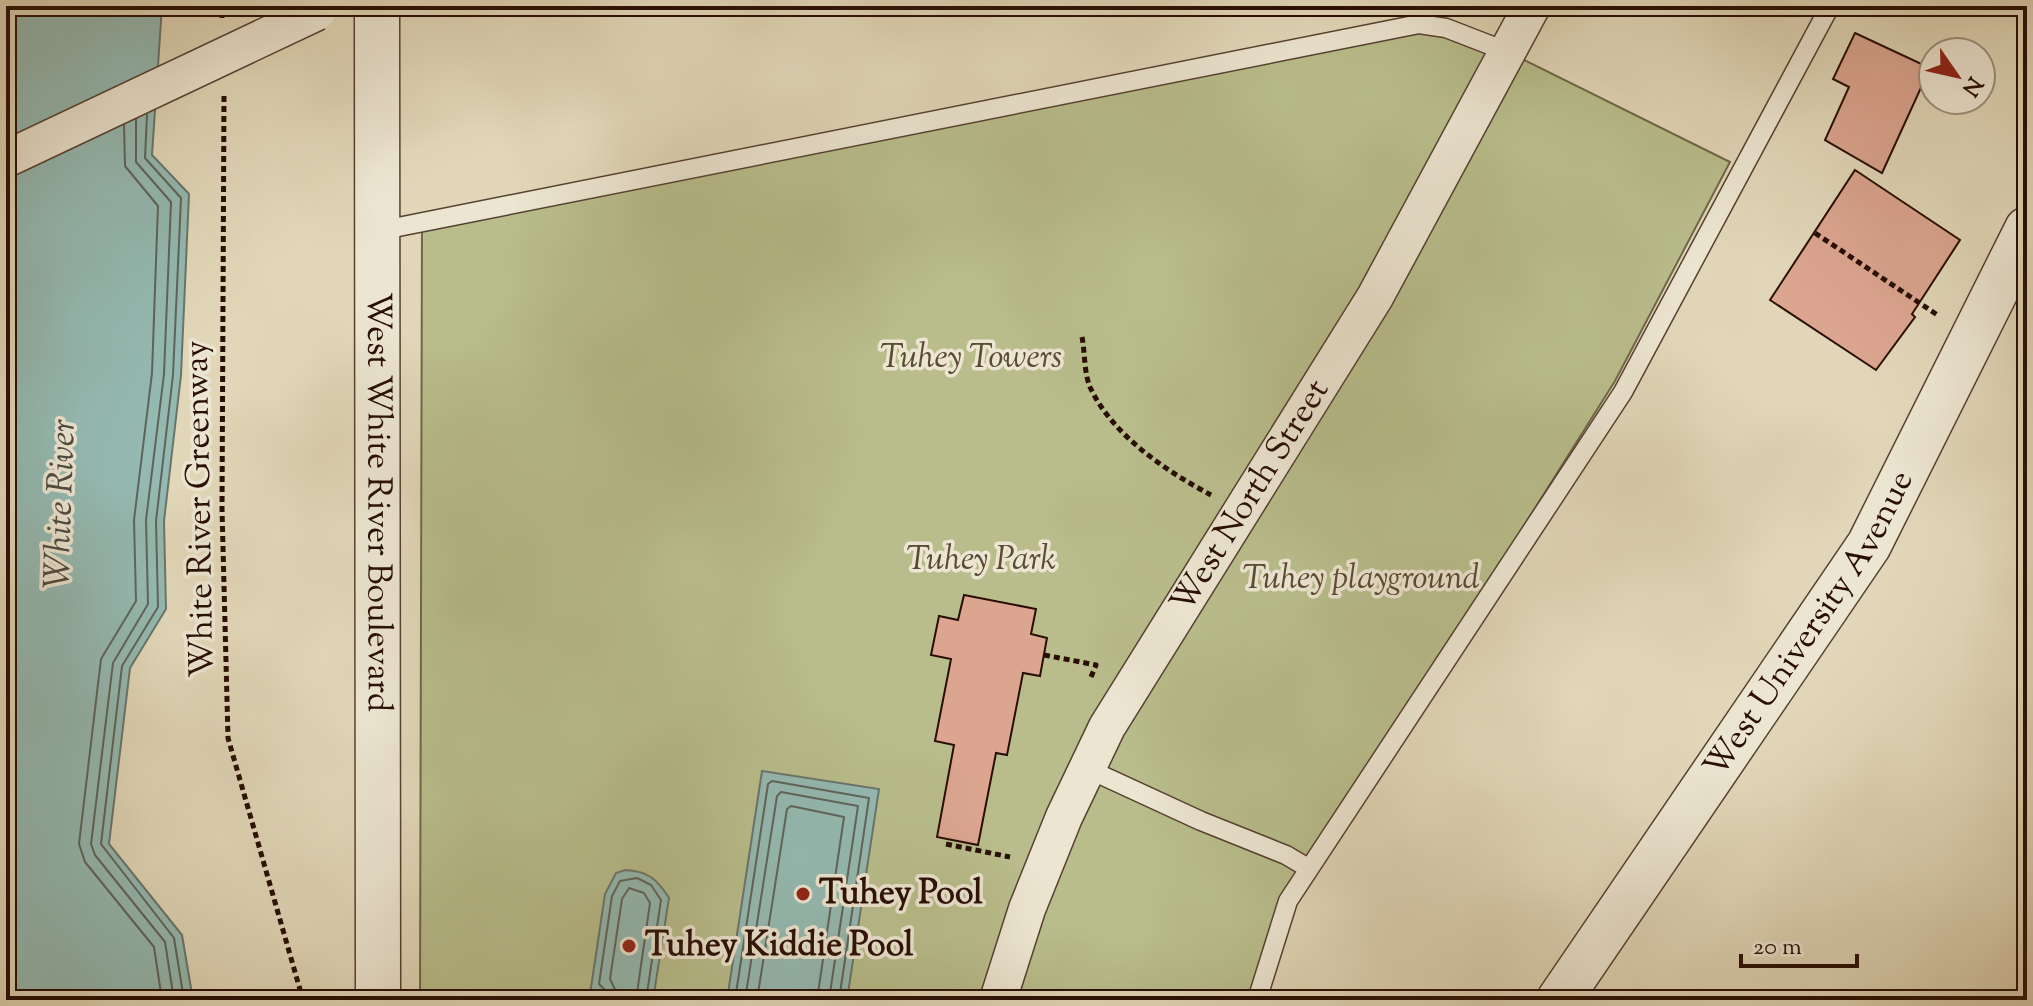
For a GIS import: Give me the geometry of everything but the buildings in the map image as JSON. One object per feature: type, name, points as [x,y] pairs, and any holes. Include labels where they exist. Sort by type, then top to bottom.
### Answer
[{"type":"street","name":"West White River Boulevard","points":[[377,6],[378,1000]]},
{"type":"street","name":"West North Street","points":[[998,1000],[1027,909],[1086,768],[1239,511],[1375,297],[1532,6]]},
{"type":"street","points":[[6,159],[323,9]]},
{"type":"street","name":"West University Avenue","points":[[1559,1000],[1869,545],[2027,229]]},
{"type":"lane","points":[[1257,1000],[1288,901],[1623,392],[1830,6]]},
{"type":"lane","points":[[378,231],[1419,24],[1446,28],[1508,52]]},
{"type":"lane","points":[[1086,768],[1201,821],[1286,855],[1308,868]]},
{"type":"path","points":[[222,6],[222,21]]},
{"type":"path","name":"White River Greenway","points":[[223,82],[222,509],[228,738],[303,1000]]},
{"type":"path","points":[[1815,233],[1943,319]]},
{"type":"path","points":[[1082,337],[1090,386],[1120,430],[1187,482],[1239,511]]},
{"type":"path","points":[[946,844],[1011,857]]},
{"type":"green space","name":"Tuhey Park","points":[[1419,24],[1508,52],[1730,162],[1615,381],[1288,901],[1252,1000],[420,1000],[422,223]]},
{"type":"water","name":"White River","points":[[6,6],[162,6],[152,155],[189,194],[181,375],[164,521],[166,609],[130,668],[109,844],[182,935],[193,1000],[6,1000]]},
{"type":"water","name":"Tuhey Pool","points":[[762,771],[879,789],[847,1000],[727,1000]]},
{"type":"water","name":"Tuhey Kiddie Pool","points":[[625,870],[651,877],[669,898],[653,1000],[590,994],[605,894],[616,873]]},
{"type":"place","name":"Tuhey Pool","points":[[803,894]]},
{"type":"place","name":"Tuhey Kiddie Pool","points":[[629,946]]},
{"type":"park label","name":"Tuhey Towers","points":[[971,358]]},
{"type":"park label","name":"Tuhey playground","points":[[1361,579]]}]
